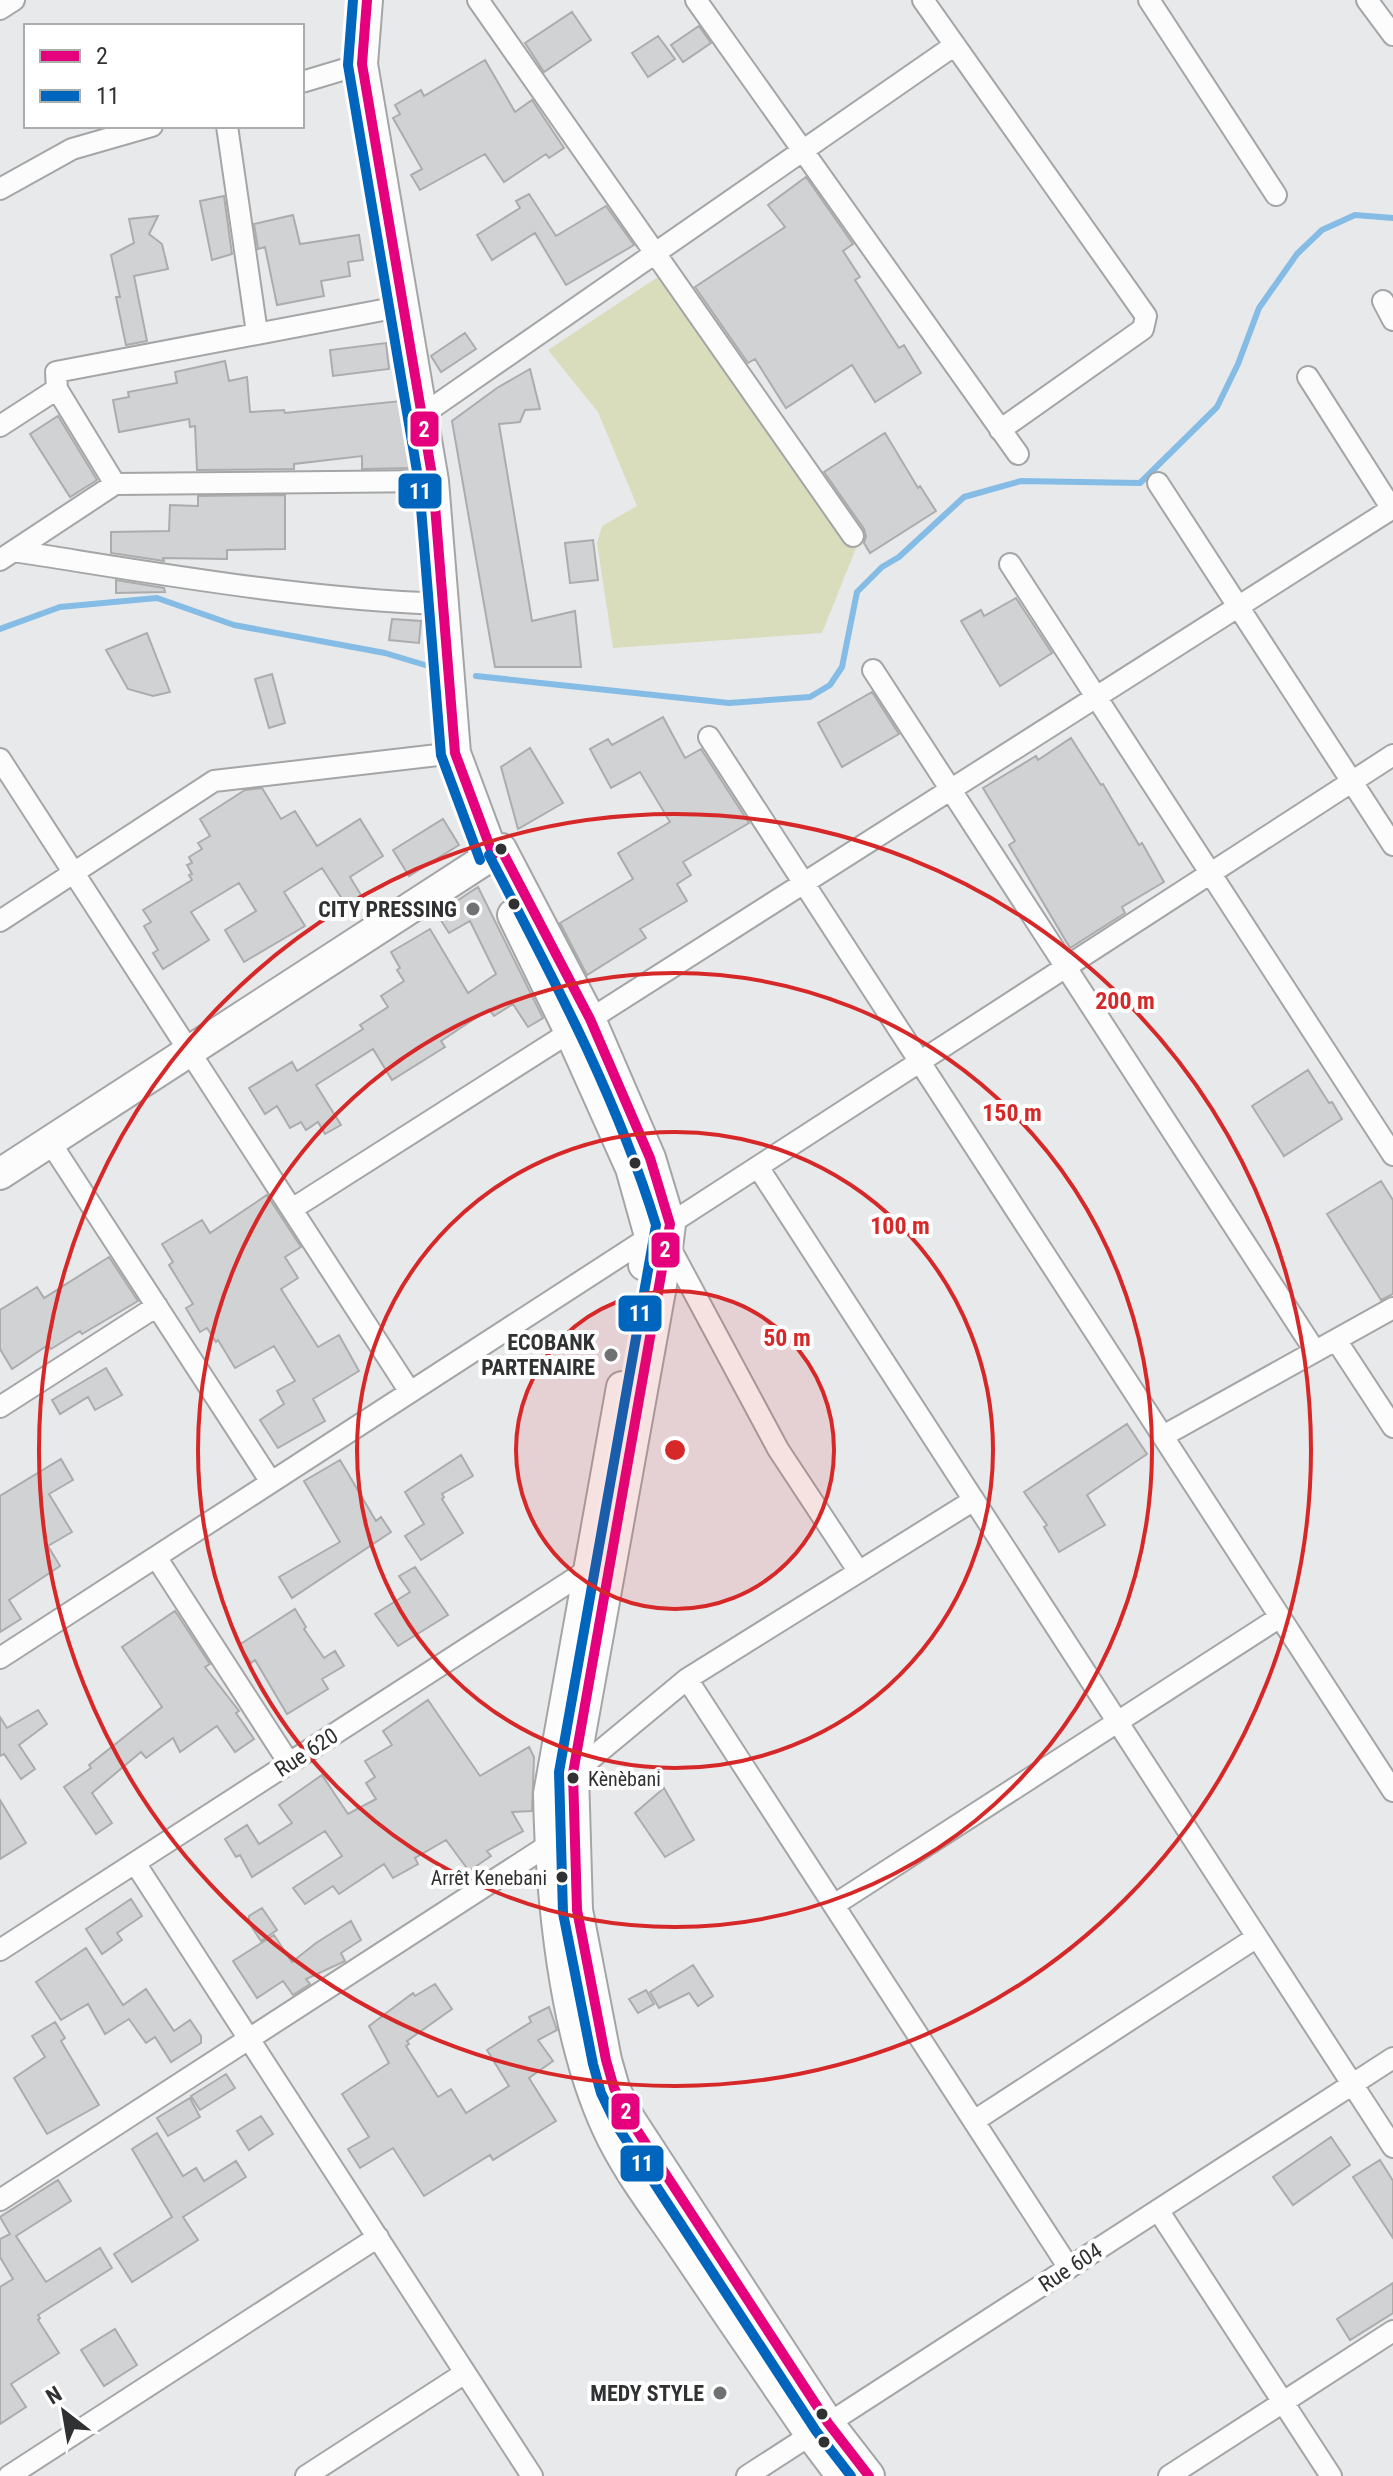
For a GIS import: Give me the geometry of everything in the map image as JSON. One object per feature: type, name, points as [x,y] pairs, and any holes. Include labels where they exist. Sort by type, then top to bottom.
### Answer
[{"type":"main road","points":[[367,0],[362,64],[433,481],[455,753],[493,855],[580,1026],[631,1168],[662,1234],[665,1263],[573,1773],[577,1910],[597,2023],[614,2088],[646,2147],[820,2429],[842,2476]]},
{"type":"main road","points":[[0,1174],[493,855]]},
{"type":"main road","points":[[662,1234],[646,1249],[549,1794],[550,1844],[564,1964],[585,2065],[607,2127],[625,2163],[820,2429],[869,2476]]},
{"type":"street","points":[[0,9],[14,0]]},
{"type":"street","points":[[478,0],[853,536]]},
{"type":"street","points":[[696,0],[1018,454]]},
{"type":"street","points":[[923,0],[1146,316],[1143,329],[1000,430]]},
{"type":"street","points":[[1149,0],[1276,195]]},
{"type":"street","points":[[1367,0],[1393,35]]},
{"type":"street","points":[[422,415],[955,45]]},
{"type":"street","points":[[304,81],[362,64]]},
{"type":"street","points":[[0,189],[72,149],[145,128]]},
{"type":"street","points":[[227,128],[257,333]]},
{"type":"street","points":[[1383,301],[1393,320]]},
{"type":"street","points":[[115,484],[57,389],[56,372],[404,306]]},
{"type":"street","points":[[292,1209],[1393,509],[1308,377]]},
{"type":"street","points":[[0,426],[57,389]]},
{"type":"street","points":[[7,555],[115,484],[433,481]]},
{"type":"street","points":[[1158,483],[1393,845]]},
{"type":"street","points":[[7,555],[342,598],[444,604]]},
{"type":"street","points":[[1010,564],[1393,1155]]},
{"type":"street","points":[[873,670],[1315,1351]]},
{"type":"street","points":[[709,737],[1393,1791]]},
{"type":"street","points":[[0,921],[214,781],[455,753]]},
{"type":"street","points":[[0,1658],[410,1392],[662,1234],[758,1167],[1393,755]]},
{"type":"street","points":[[0,759],[410,1392]]},
{"type":"street","points":[[50,1142],[271,1482]]},
{"type":"street","points":[[758,1167],[1393,2147]]},
{"type":"street","points":[[662,1234],[778,1449],[859,1572]]},
{"type":"street","points":[[0,1407],[157,1306]]},
{"type":"street","points":[[1163,1436],[1393,1308]]},
{"type":"street","points":[[1336,1340],[1393,1427]]},
{"type":"street","points":[[549,1794],[687,1679],[974,1500]]},
{"type":"street","name":"Rue 620","points":[[0,1950],[613,1554]]},
{"type":"street","points":[[156,1557],[289,1763]]},
{"type":"street","points":[[834,1905],[1280,1617]]},
{"type":"street","points":[[687,1679],[1069,2268]]},
{"type":"street","points":[[0,2200],[550,1844]]},
{"type":"street","points":[[135,1863],[532,2476]]},
{"type":"street","points":[[974,2121],[1257,1937]]},
{"type":"street","name":"Rue 604","points":[[747,2476],[1393,2058]]},
{"type":"street","points":[[1158,2210],[1331,2476]]},
{"type":"street","points":[[9,2476],[378,2237]]},
{"type":"street","points":[[1169,2476],[1393,2331]]},
{"type":"street","points":[[306,2476],[465,2373]]},
{"type":"green space","points":[[661,275],[856,548],[822,633],[613,648],[597,543],[602,526],[637,506],[598,412],[548,350]]},
{"type":"building","points":[[572,12],[591,40],[544,72],[525,43]]},
{"type":"building","points":[[699,26],[711,43],[683,62],[671,45]]},
{"type":"building","points":[[658,36],[675,59],[648,77],[632,53]]},
{"type":"building","points":[[485,60],[515,112],[532,100],[564,148],[549,158],[546,154],[504,182],[485,154],[420,190],[411,175],[422,169],[393,118],[400,114],[395,105],[421,90],[424,96]]},
{"type":"building","points":[[806,177],[853,244],[843,251],[860,277],[855,280],[899,348],[904,345],[921,373],[875,402],[852,365],[786,408],[755,359],[748,363],[695,287],[785,227],[768,205]]},
{"type":"building","points":[[529,194],[556,236],[606,206],[634,245],[566,285],[535,233],[492,260],[477,235],[520,208],[516,201]]},
{"type":"building","points":[[224,196],[232,254],[212,260],[200,201]]},
{"type":"building","points":[[293,215],[300,244],[359,235],[363,260],[348,262],[350,276],[321,281],[324,296],[277,305],[265,247],[258,249],[254,224]]},
{"type":"building","points":[[158,216],[149,234],[162,244],[168,269],[134,276],[147,341],[126,345],[111,255],[134,243],[129,219]]},
{"type":"building","points":[[465,333],[476,349],[441,372],[431,356]]},
{"type":"building","points":[[386,343],[389,369],[333,376],[330,350]]},
{"type":"building","points":[[225,361],[229,381],[247,377],[250,412],[284,410],[285,413],[401,401],[413,468],[362,469],[362,456],[294,464],[294,469],[197,470],[195,426],[190,427],[189,419],[119,432],[113,400],[129,397],[128,392],[177,383],[175,372]]},
{"type":"building","points":[[530,369],[540,409],[525,410],[520,422],[499,424],[532,621],[575,611],[581,667],[495,667],[452,421],[497,388]]},
{"type":"building","points":[[58,416],[97,480],[70,497],[30,434]]},
{"type":"building","points":[[885,433],[918,488],[920,486],[936,511],[870,553],[864,543],[864,529],[824,472]]},
{"type":"building","points":[[285,495],[285,549],[227,550],[227,559],[163,558],[164,561],[111,553],[111,532],[169,531],[170,505],[198,506],[198,496]]},
{"type":"building","points":[[593,540],[598,580],[570,583],[565,543]]},
{"type":"building","points":[[116,580],[164,588],[165,592],[116,593]]},
{"type":"building","points":[[1016,598],[1052,653],[1000,686],[961,621],[981,610],[984,616]]},
{"type":"building","points":[[392,619],[421,621],[419,643],[389,640]]},
{"type":"building","points":[[147,633],[170,692],[153,696],[128,689],[106,650]]},
{"type":"building","points":[[272,674],[285,723],[269,728],[255,679]]},
{"type":"building","points":[[872,692],[899,734],[842,767],[818,723]]},
{"type":"building","points":[[663,717],[685,758],[701,749],[749,823],[683,862],[691,875],[677,884],[687,901],[640,929],[646,938],[587,975],[560,923],[633,879],[618,853],[670,822],[640,772],[611,788],[590,749],[608,739],[612,745]]},
{"type":"building","points":[[1071,738],[1139,845],[1142,843],[1164,882],[1122,907],[1125,913],[1070,948],[1009,845],[1015,841],[983,788],[1036,756],[1038,760]]},
{"type":"building","points":[[530,748],[563,803],[518,829],[501,767]]},
{"type":"building","points":[[262,788],[281,819],[295,811],[317,846],[360,819],[383,856],[350,877],[361,895],[346,905],[322,868],[284,892],[305,926],[244,962],[225,930],[256,911],[239,883],[191,912],[209,940],[163,969],[153,953],[158,950],[144,926],[151,922],[143,910],[192,880],[187,865],[192,863],[189,857],[202,849],[198,843],[210,836],[200,819],[245,790]]},
{"type":"building","points":[[443,819],[459,845],[409,876],[393,850]]},
{"type":"building","points":[[478,887],[543,1018],[528,1027],[513,1004],[494,1016],[489,1009],[441,1041],[445,1047],[392,1080],[373,1049],[316,1085],[341,1125],[325,1134],[318,1122],[306,1130],[301,1122],[290,1128],[277,1106],[265,1114],[249,1088],[292,1062],[297,1071],[363,1029],[360,1025],[388,1007],[381,996],[404,981],[391,952],[430,929],[468,993],[496,974],[470,921],[449,933],[437,914]]},
{"type":"building","points":[[1308,1070],[1342,1119],[1284,1156],[1252,1106]]},
{"type":"building","points":[[1381,1181],[1393,1200],[1393,1294],[1381,1300],[1327,1214]]},
{"type":"building","points":[[267,1195],[301,1247],[285,1257],[298,1278],[281,1289],[318,1347],[339,1335],[359,1371],[313,1399],[325,1421],[278,1448],[260,1420],[284,1404],[277,1391],[295,1381],[274,1346],[235,1368],[207,1328],[200,1332],[186,1308],[193,1304],[169,1265],[173,1262],[162,1244],[202,1220],[210,1233]]},
{"type":"building","points":[[109,1257],[138,1301],[82,1334],[80,1331],[51,1349],[48,1345],[12,1369],[0,1349],[0,1310],[37,1287],[44,1298]]},
{"type":"building","points":[[106,1368],[122,1395],[95,1410],[88,1397],[60,1414],[52,1400]]},
{"type":"building","points":[[1127,1424],[1147,1454],[1087,1495],[1105,1525],[1059,1552],[1044,1527],[1047,1525],[1024,1492]]},
{"type":"building","points":[[461,1455],[473,1476],[442,1494],[442,1499],[463,1533],[421,1560],[405,1536],[424,1524],[405,1492]]},
{"type":"building","points":[[61,1459],[73,1480],[49,1494],[72,1532],[48,1546],[60,1566],[9,1600],[21,1619],[0,1632],[0,1496]]},
{"type":"building","points":[[340,1460],[376,1521],[381,1517],[391,1532],[292,1598],[279,1577],[340,1542],[304,1481]]},
{"type":"building","points":[[415,1567],[448,1615],[398,1646],[375,1614],[410,1592],[399,1576]]},
{"type":"building","points":[[295,1609],[306,1627],[304,1629],[324,1658],[335,1651],[344,1666],[322,1679],[328,1689],[287,1714],[255,1660],[251,1663],[239,1645]]},
{"type":"building","points":[[175,1611],[210,1664],[205,1667],[239,1711],[236,1713],[254,1739],[235,1752],[217,1726],[180,1752],[173,1738],[146,1758],[141,1752],[92,1793],[112,1823],[96,1834],[64,1787],[162,1707],[122,1647]]},
{"type":"building","points":[[428,1700],[480,1776],[529,1747],[534,1757],[532,1811],[512,1812],[523,1831],[487,1851],[491,1856],[469,1871],[446,1840],[415,1858],[418,1864],[393,1878],[384,1864],[339,1894],[333,1886],[305,1904],[293,1888],[342,1856],[325,1831],[252,1877],[240,1855],[236,1857],[225,1839],[247,1825],[259,1844],[292,1823],[279,1805],[322,1775],[348,1814],[376,1799],[366,1783],[375,1777],[365,1761],[392,1745],[383,1731]]},
{"type":"building","points":[[38,1710],[47,1724],[19,1745],[35,1769],[21,1779],[4,1754],[0,1756],[0,1717],[7,1728]]},
{"type":"building","points":[[664,1788],[694,1840],[665,1857],[635,1813]]},
{"type":"building","points":[[0,1800],[26,1843],[0,1859]]},
{"type":"building","points":[[131,1899],[142,1916],[117,1933],[122,1940],[102,1954],[86,1929]]},
{"type":"building","points":[[262,1908],[277,1930],[261,1941],[249,1923],[249,1916]]},
{"type":"building","points":[[351,1921],[361,1940],[341,1953],[345,1961],[306,1979],[310,1984],[293,1995],[283,1981],[257,1998],[233,1961],[274,1935],[292,1962]]},
{"type":"building","points":[[86,1948],[123,2005],[146,1989],[174,2031],[190,2020],[201,2036],[201,2043],[171,2062],[155,2037],[146,2043],[129,2019],[105,2034],[88,2004],[61,2020],[36,1982]]},
{"type":"building","points":[[693,1965],[713,1996],[698,2006],[689,1993],[659,2008],[650,1992]]},
{"type":"building","points":[[435,1984],[452,2009],[407,2041],[409,2044],[406,2046],[438,2097],[451,2089],[466,2113],[509,2086],[487,2050],[531,2022],[529,2017],[549,2007],[557,2030],[538,2040],[553,2061],[529,2078],[556,2121],[493,2160],[490,2155],[424,2196],[393,2148],[360,2168],[348,2149],[369,2137],[342,2094],[389,2063],[369,2026],[413,1993],[415,1996]]},
{"type":"building","points":[[646,1990],[654,2004],[638,2013],[629,1999]]},
{"type":"building","points":[[55,2022],[65,2038],[61,2041],[99,2105],[47,2134],[14,2078],[45,2057],[32,2036]]},
{"type":"building","points":[[226,2074],[235,2088],[200,2110],[191,2096]]},
{"type":"building","points":[[190,2098],[200,2117],[168,2136],[157,2118]]},
{"type":"building","points":[[261,2116],[273,2134],[249,2150],[237,2131]]},
{"type":"building","points":[[157,2133],[183,2176],[196,2168],[204,2181],[236,2161],[246,2177],[183,2217],[198,2240],[132,2282],[114,2254],[172,2217],[132,2149]]},
{"type":"building","points":[[1331,2137],[1350,2165],[1293,2205],[1273,2177]]},
{"type":"building","points":[[1380,2160],[1393,2181],[1393,2238],[1353,2177]]},
{"type":"building","points":[[58,2180],[71,2201],[16,2236],[46,2282],[100,2248],[112,2268],[38,2315],[38,2320],[59,2353],[11,2384],[26,2407],[0,2424],[0,2287],[13,2279],[0,2257],[0,2239],[10,2234],[0,2217]]},
{"type":"building","points":[[1393,2283],[1393,2313],[1350,2340],[1337,2319]]},
{"type":"building","points":[[115,2329],[137,2365],[104,2386],[81,2350]]},
{"type":"waterway","points":[[476,676],[729,703],[810,697],[830,685],[842,667],[857,592],[964,497],[1021,481],[1140,483],[1217,407],[1238,364],[1259,308],[1297,254],[1322,230],[1355,215],[1393,218]]},
{"type":"waterway","points":[[0,629],[60,607],[157,598],[234,625],[385,653],[435,668]]},
{"type":"transit line","name":"11","points":[[353,0],[348,65],[419,483],[441,755],[480,860]]},
{"type":"transit line","name":"2","points":[[367,0],[362,64],[433,481],[455,753],[493,855]]},
{"type":"transit line","name":"2","points":[[501,849],[590,1019],[650,1158],[670,1224],[573,1773],[577,1910],[606,2060],[614,2088],[629,2118],[828,2423],[869,2476]]},
{"type":"transit line","name":"11","points":[[489,855],[602,1083],[656,1225],[559,1772],[563,1913],[593,2064],[601,2093],[617,2126],[816,2431],[851,2476]]},
{"type":"place","name":"CITY PRESSING","points":[[473,909]]},
{"type":"place","name":"ECOBANK PARTENAIRE","points":[[611,1355]]},
{"type":"place","name":"Kènèbani","points":[[573,1778]]},
{"type":"place","name":"Arrêt Kenebani","points":[[562,1877]]},
{"type":"place","name":"MEDY STYLE","points":[[720,2393]]}]
